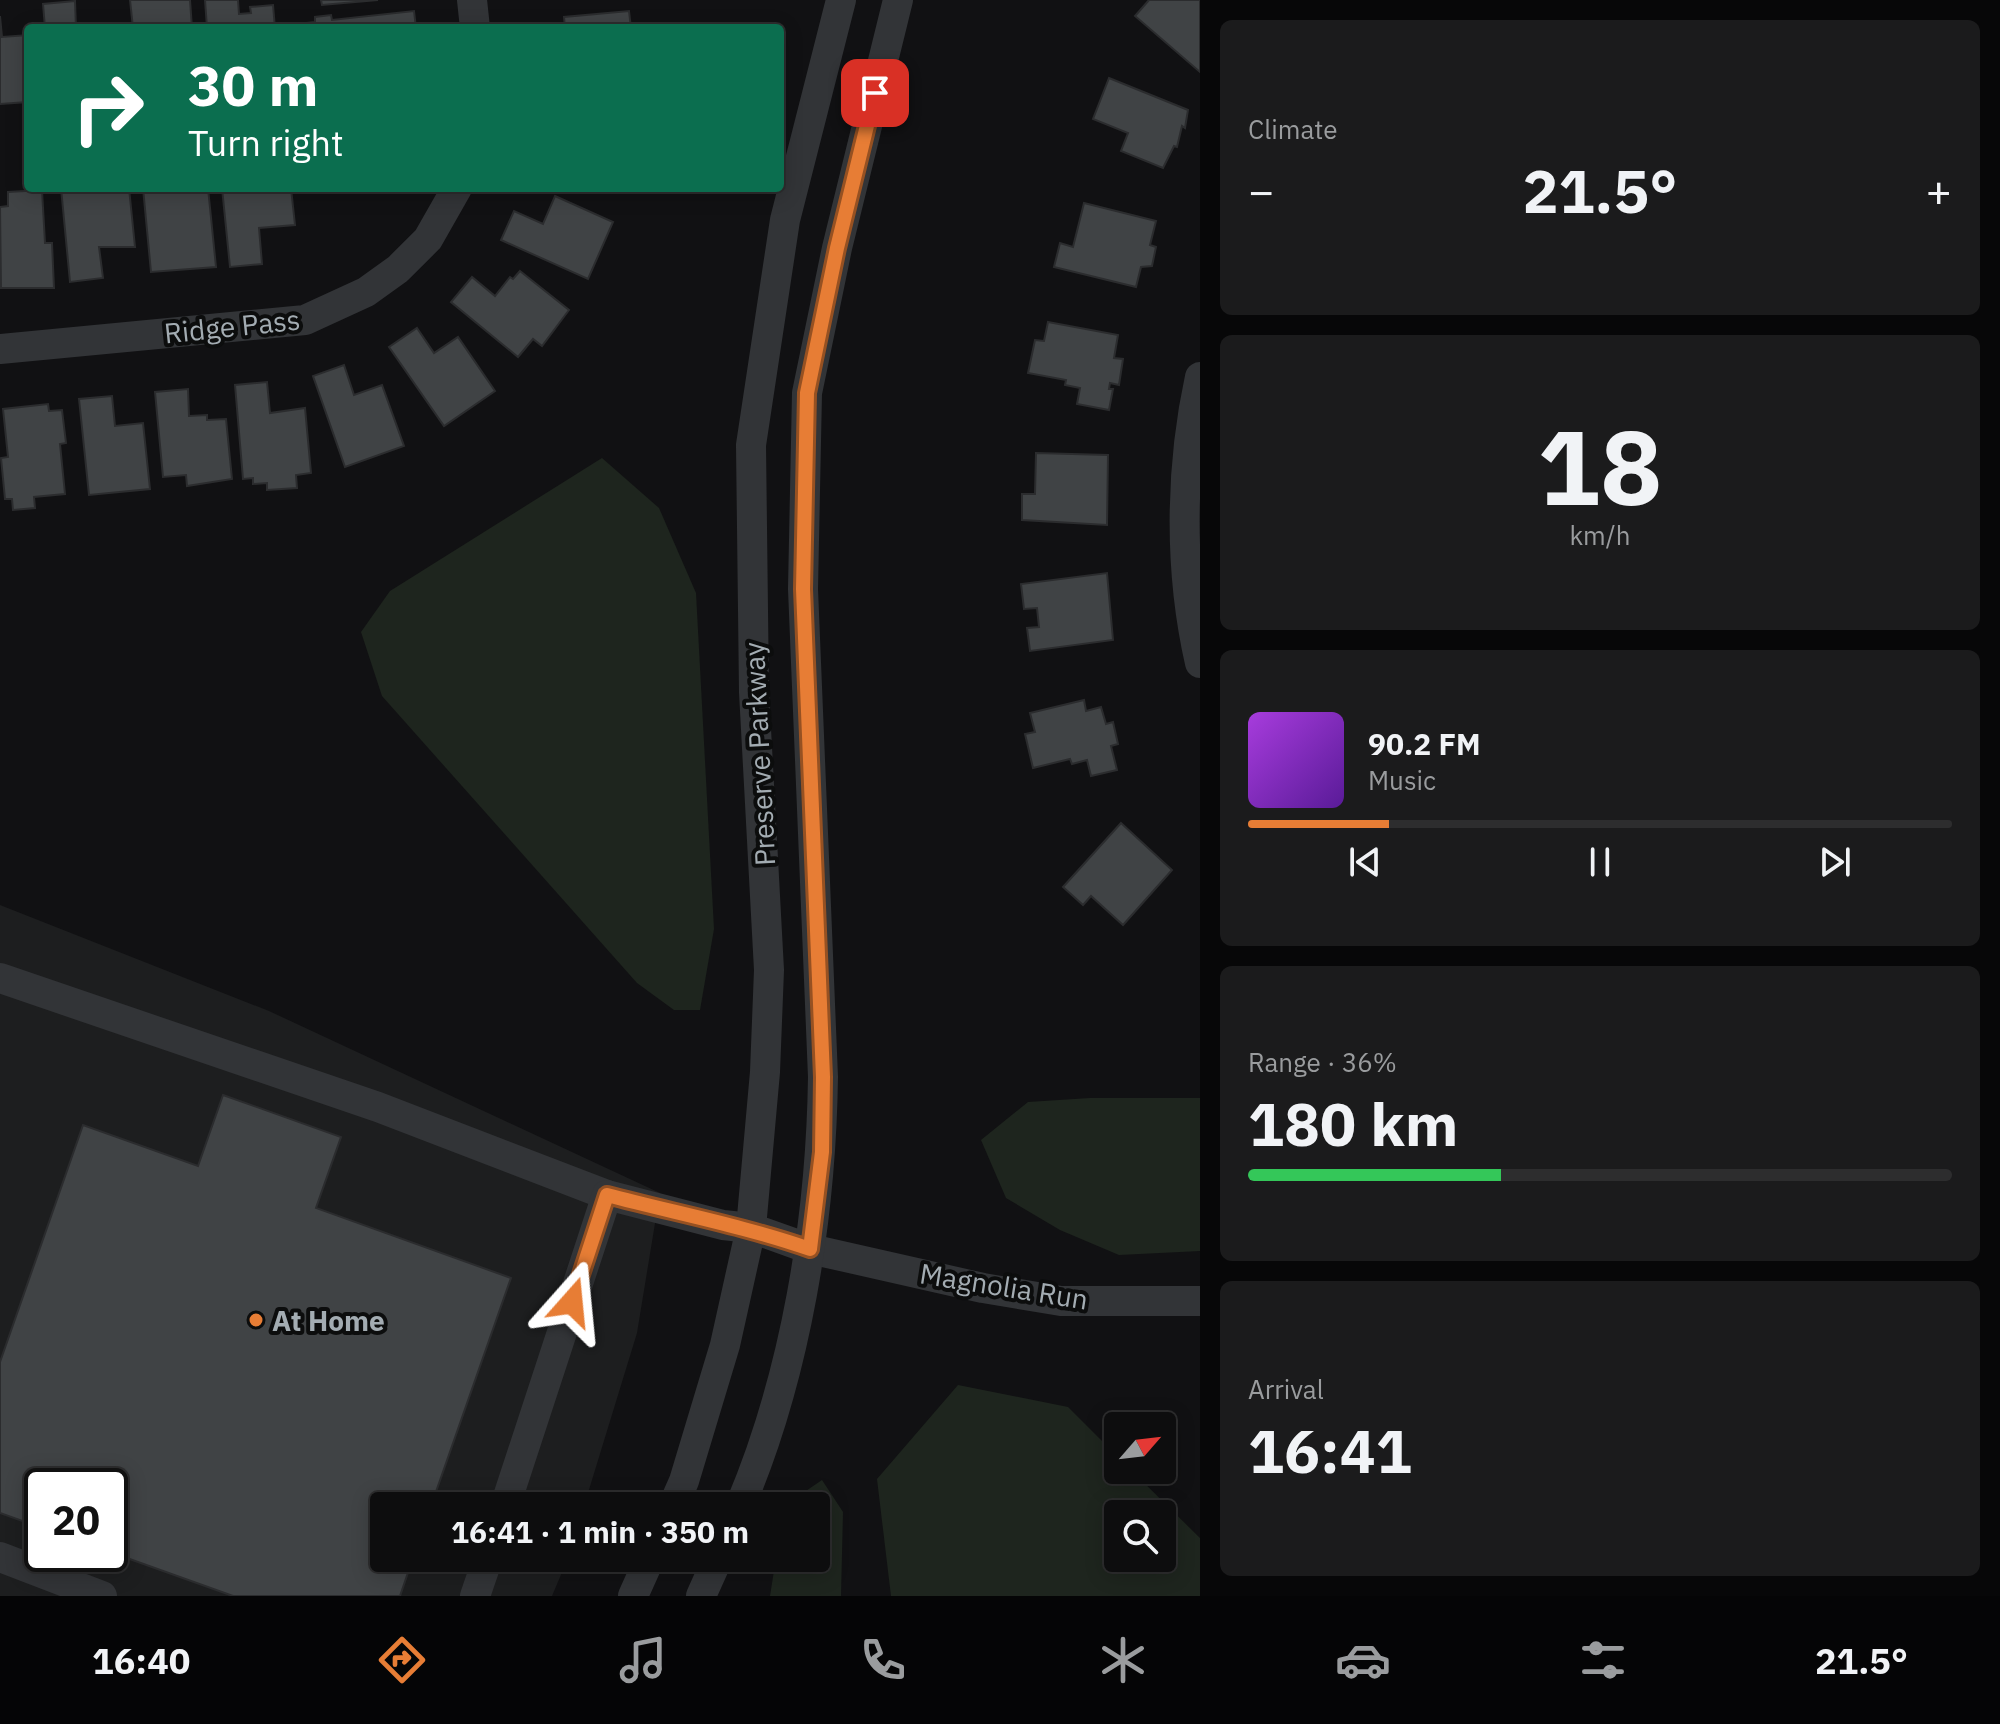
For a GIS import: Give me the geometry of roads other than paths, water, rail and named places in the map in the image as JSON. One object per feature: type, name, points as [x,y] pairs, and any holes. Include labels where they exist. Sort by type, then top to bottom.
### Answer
[{"type":"street","points":[[472,0],[475,24]]},
{"type":"street","name":"Preserve Parkway","points":[[679,1492],[725,1345],[751,1228],[765,1072],[769,970],[754,692],[751,445],[785,220],[841,0]]},
{"type":"street","name":"Preserve Parkway","points":[[744,1492],[779,1383],[810,1249],[822,1152],[823,1077],[803,589],[807,393],[837,248],[898,0]]},
{"type":"street","name":"Ridge Pass","points":[[0,349],[305,320],[355,298],[398,269],[428,239],[455,192]]},
{"type":"street","points":[[1200,377],[1187,462],[1185,519],[1188,585],[1200,663]]},
{"type":"street","name":"Magnolia Run","points":[[0,978],[378,1107],[607,1195],[723,1225],[751,1228],[810,1249],[983,1288],[1061,1301],[1200,1301]]},
{"type":"street","points":[[510,1492],[607,1195]]},
{"type":"street","points":[[0,1557],[102,1596]]},
{"type":"street","points":[[475,1596],[483,1572]]},
{"type":"street","points":[[633,1596],[644,1572]]},
{"type":"street","points":[[701,1596],[712,1572]]},
{"type":"place","name":"At Home","points":[[256,1320]]}]
